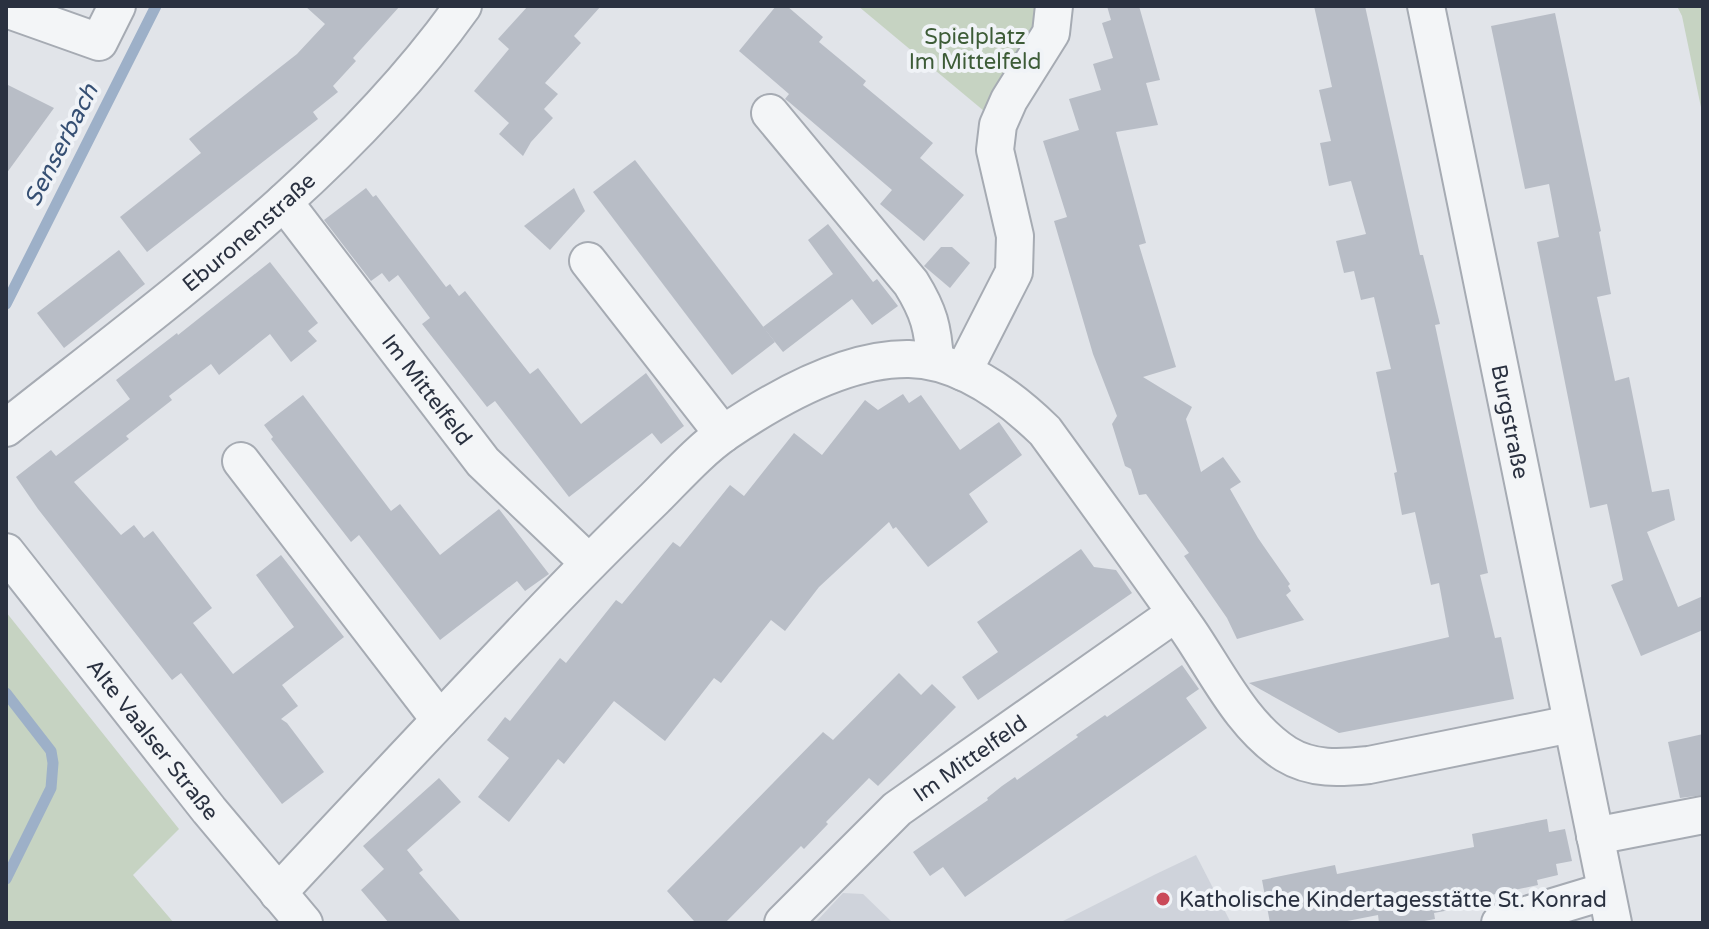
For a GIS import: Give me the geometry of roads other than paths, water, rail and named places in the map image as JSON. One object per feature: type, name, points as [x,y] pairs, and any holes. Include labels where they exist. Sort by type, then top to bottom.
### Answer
[{"type":"street","points":[[6,9],[99,42],[117,6]]},
{"type":"street","name":"Eburonenstraße","points":[[6,428],[284,202],[368,123],[436,44],[463,6]]},
{"type":"street","points":[[949,367],[1014,272],[1015,236],[995,150],[998,125],[1009,100],[1051,33],[1054,6]]},
{"type":"street","name":"Burgstraße","points":[[1426,6],[1610,907],[1500,923]]},
{"type":"street","points":[[770,113],[911,283],[925,305],[949,367]]},
{"type":"street","name":"Im Mittelfeld","points":[[284,202],[483,462],[589,563]]},
{"type":"street","points":[[588,261],[723,434]]},
{"type":"street","points":[[278,893],[589,563],[723,434],[785,394],[867,363],[908,359],[949,367],[998,391],[1023,409],[1045,431],[1246,716],[1266,739],[1288,755],[1314,766],[1369,765],[1571,724]]},
{"type":"street","points":[[241,461],[440,720]]},
{"type":"street","name":"Alte Vaalser Straße","points":[[6,552],[209,810],[304,923]]},
{"type":"street","name":"Im Mittelfeld","points":[[783,923],[897,809],[1176,613]]},
{"type":"street","points":[[1595,836],[1703,815]]},
{"type":"waterway","name":"Senserbach","points":[[6,304],[156,6]]},
{"type":"waterway","name":"Senserbach","points":[[6,693],[51,751],[53,763],[51,788],[6,879]]},
{"type":"place","name":"Katholische Kindertagesstätte St. Konrad","points":[[1163,899]]},
{"type":"park label","name":"Spielplatz Im Mittelfeld","points":[[975,48]]}]
